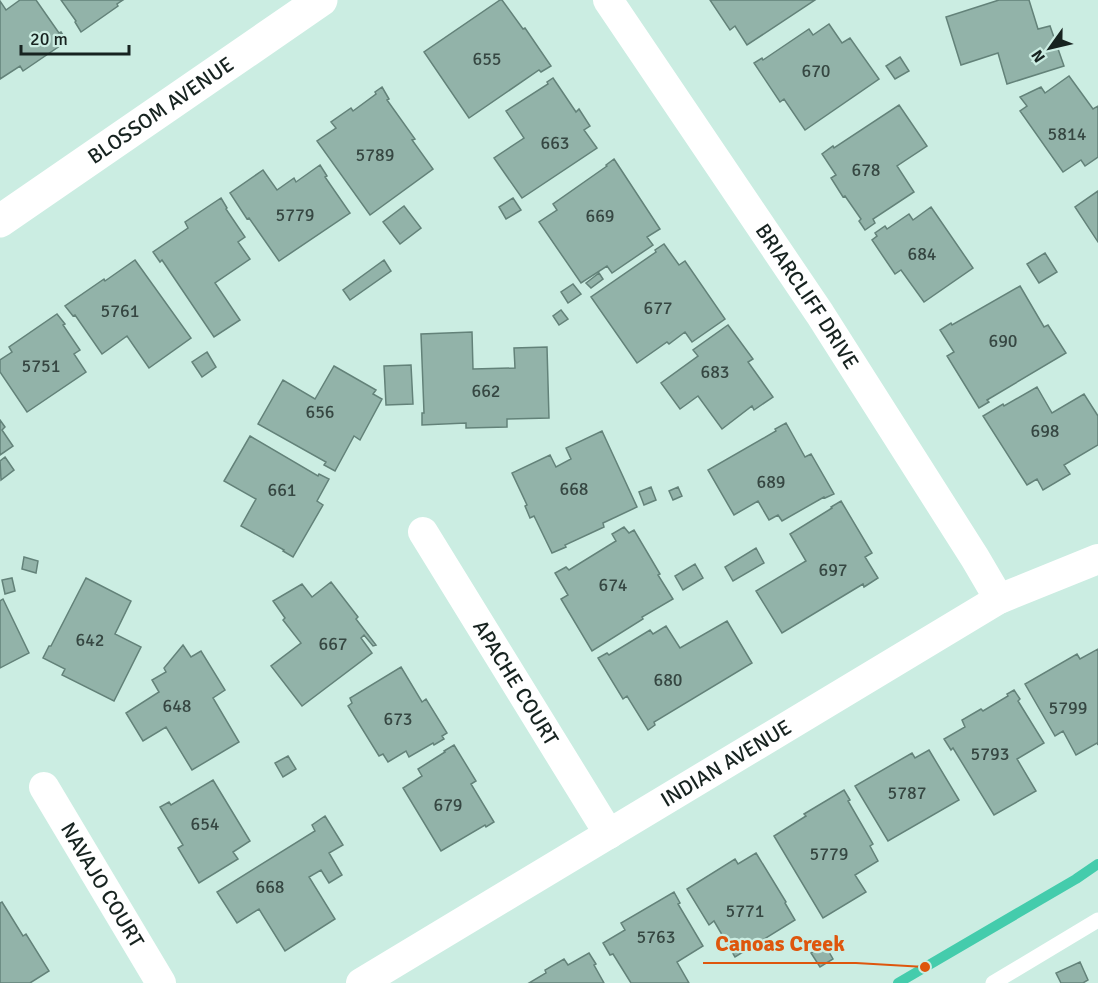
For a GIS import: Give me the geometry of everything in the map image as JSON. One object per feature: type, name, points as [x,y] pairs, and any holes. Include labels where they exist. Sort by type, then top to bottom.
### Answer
[{"type":"street","name":"BLOSSOM AVENUE","points":[[0,221],[321,0]]},
{"type":"street","name":"BRIARCLIFF DRIVE","points":[[608,0],[820,314],[999,598]]},
{"type":"street","name":"APACHE COURT","points":[[423,532],[609,834]]},
{"type":"street","name":"INDIAN AVENUE","points":[[362,983],[999,598],[1098,559]]},
{"type":"street","name":"NAVAJO COURT","points":[[44,787],[161,983]]},
{"type":"lane","points":[[993,983],[1098,920]]},
{"type":"building","points":[[20,0],[36,0],[67,41],[23,71],[20,66],[0,79],[0,1],[6,10]]},
{"type":"building","points":[[61,0],[123,0],[81,32]]},
{"type":"building","points":[[500,0],[523,29],[525,28],[551,66],[541,72],[539,70],[469,118],[424,52]]},
{"type":"building","points":[[710,0],[815,0],[747,45],[735,26],[730,30]]},
{"type":"building","points":[[999,0],[1029,0],[1038,29],[1050,26],[1064,66],[1007,84],[998,53],[961,65],[946,17]]},
{"type":"building","points":[[829,24],[842,43],[850,38],[879,79],[805,130],[784,99],[780,102],[754,63],[762,58],[763,60],[809,29],[813,35]]},
{"type":"building","points":[[900,57],[909,71],[895,79],[886,66]]},
{"type":"building","points":[[1069,76],[1093,109],[1098,106],[1098,157],[1085,166],[1081,160],[1063,172],[1020,111],[1027,106],[1020,97],[1041,87],[1045,93]]},
{"type":"building","points":[[553,78],[576,112],[579,109],[590,126],[584,130],[597,148],[522,198],[494,158],[524,138],[506,111],[548,84],[547,82]]},
{"type":"building","points":[[382,87],[389,99],[387,100],[433,169],[370,215],[317,141],[336,128],[331,122],[351,108],[353,111]]},
{"type":"building","points":[[899,105],[927,146],[897,166],[914,192],[873,219],[875,223],[865,230],[859,221],[861,219],[831,178],[836,175],[822,154]]},
{"type":"building","points":[[614,159],[660,229],[647,237],[653,245],[612,273],[607,266],[581,283],[539,222],[557,210],[553,204]]},
{"type":"building","points":[[320,165],[327,176],[325,177],[350,213],[279,261],[230,193],[263,170],[277,190],[294,178],[296,182]]},
{"type":"building","points":[[1098,191],[1098,242],[1075,207]]},
{"type":"building","points":[[221,198],[245,237],[238,242],[250,259],[215,283],[240,320],[214,337],[162,260],[160,262],[153,252],[188,228],[185,222]]},
{"type":"building","points":[[513,198],[521,210],[506,219],[499,207]]},
{"type":"building","points":[[404,206],[421,228],[400,244],[383,222]]},
{"type":"building","points":[[931,207],[973,268],[924,302],[901,270],[895,274],[872,240],[877,236],[875,233],[885,226],[887,229],[909,214],[913,220]]},
{"type":"building","points":[[664,244],[679,265],[685,261],[725,319],[692,342],[685,332],[637,363],[591,297]]},
{"type":"building","points":[[1045,253],[1057,272],[1039,283],[1027,264]]},
{"type":"building","points":[[135,260],[191,338],[149,368],[127,336],[102,354],[75,315],[73,316],[65,306]]},
{"type":"building","points":[[384,260],[391,271],[350,300],[343,290]]},
{"type":"building","points":[[599,273],[603,279],[591,288],[586,283]]},
{"type":"building","points":[[573,284],[581,294],[568,303],[561,292]]},
{"type":"building","points":[[1020,286],[1044,327],[1048,325],[1066,353],[987,400],[989,402],[979,408],[947,356],[954,352],[940,330]]},
{"type":"building","points":[[561,310],[568,319],[559,325],[553,316]]},
{"type":"building","points":[[57,314],[80,350],[74,354],[86,372],[27,412],[0,372],[0,360],[12,352],[9,347]]},
{"type":"building","points":[[728,325],[753,359],[748,362],[773,397],[754,410],[752,406],[722,429],[698,396],[680,409],[661,383],[698,356],[693,350]]},
{"type":"building","points":[[472,332],[473,369],[515,368],[514,348],[547,347],[549,418],[507,419],[507,427],[466,428],[466,423],[422,425],[422,413],[424,413],[421,334]]},
{"type":"building","points":[[207,352],[216,367],[202,377],[192,362]]},
{"type":"building","points":[[411,365],[413,404],[386,405],[384,366]]},
{"type":"building","points":[[334,366],[376,390],[373,394],[382,399],[360,440],[354,436],[335,471],[324,465],[326,462],[258,424],[283,380],[315,399]]},
{"type":"building","points":[[1037,387],[1052,413],[1084,394],[1098,416],[1098,445],[1064,465],[1070,474],[1043,490],[1037,479],[1027,485],[983,416]]},
{"type":"building","points":[[0,420],[5,427],[2,430],[13,446],[0,455]]},
{"type":"building","points":[[786,423],[805,457],[811,454],[834,494],[824,497],[782,521],[778,515],[769,520],[758,501],[734,515],[708,470]]},
{"type":"building","points":[[602,431],[637,507],[603,523],[604,527],[552,553],[534,516],[530,518],[525,506],[527,505],[512,473],[550,455],[556,467],[571,459],[566,448]]},
{"type":"building","points":[[250,436],[318,476],[319,474],[329,479],[317,501],[323,505],[293,557],[241,526],[256,499],[224,481]]},
{"type":"building","points":[[5,457],[14,470],[1,480],[0,461]]},
{"type":"building","points":[[651,487],[656,500],[644,505],[639,492]]},
{"type":"building","points":[[678,487],[682,496],[673,500],[669,491]]},
{"type":"building","points":[[841,501],[872,553],[865,557],[878,578],[864,587],[863,584],[782,633],[756,591],[806,561],[790,534]]},
{"type":"building","points":[[624,527],[629,533],[634,530],[673,599],[592,651],[561,599],[568,595],[555,573],[566,567],[569,570],[616,541],[612,534]]},
{"type":"building","points":[[756,548],[764,563],[733,581],[725,567]]},
{"type":"building","points":[[24,557],[38,561],[36,573],[22,569]]},
{"type":"building","points":[[695,564],[703,578],[683,590],[675,576]]},
{"type":"building","points":[[12,578],[15,591],[5,594],[2,580]]},
{"type":"building","points":[[86,578],[131,601],[115,634],[141,647],[114,701],[62,675],[65,669],[43,658]]},
{"type":"building","points":[[331,582],[376,645],[373,646],[364,635],[361,638],[372,653],[302,706],[271,666],[301,643],[283,620],[285,618],[273,601],[302,584],[312,597]]},
{"type":"building","points":[[3,599],[29,653],[0,668],[0,601]]},
{"type":"building","points":[[727,621],[752,663],[654,722],[655,725],[648,730],[627,696],[623,699],[598,658],[607,653],[609,655],[650,630],[653,634],[666,626],[680,648]]},
{"type":"building","points":[[183,645],[191,657],[201,651],[225,690],[213,698],[239,742],[192,770],[166,727],[143,741],[126,713],[159,692],[152,680],[166,672],[164,668]]},
{"type":"building","points":[[1098,649],[1098,745],[1097,743],[1076,755],[1063,731],[1055,736],[1025,684],[1077,654],[1080,659]]},
{"type":"building","points":[[401,667],[422,702],[426,699],[447,733],[442,736],[444,739],[434,745],[433,743],[409,757],[406,751],[388,762],[383,754],[379,756],[348,706],[352,703],[350,698]]},
{"type":"building","points":[[1014,690],[1020,699],[1018,701],[1044,743],[1017,759],[1036,791],[994,815],[953,748],[951,750],[944,739],[965,727],[962,720],[981,709],[983,711]]},
{"type":"building","points":[[454,745],[476,781],[471,784],[494,822],[441,851],[403,788],[422,776],[418,769]]},
{"type":"building","points":[[929,750],[959,800],[888,841],[855,786],[912,753],[915,758]]},
{"type":"building","points":[[288,756],[296,769],[283,777],[275,763]]},
{"type":"building","points":[[213,780],[250,841],[233,852],[238,859],[199,883],[178,848],[183,845],[160,807],[169,802],[171,805]]},
{"type":"building","points":[[844,790],[873,844],[870,846],[878,861],[855,875],[866,892],[823,918],[774,836],[806,816],[804,814]]},
{"type":"building","points":[[325,816],[343,845],[329,853],[342,875],[329,883],[321,870],[309,877],[335,919],[285,951],[259,909],[237,923],[217,892],[315,831],[312,825]]},
{"type":"building","points":[[756,853],[795,920],[735,957],[714,921],[709,925],[687,889],[735,859],[738,864]]},
{"type":"building","points":[[674,892],[680,903],[678,904],[703,946],[677,962],[689,983],[631,983],[613,954],[610,955],[603,943],[625,930],[621,923]]},
{"type":"building","points":[[2,902],[23,936],[26,934],[49,971],[30,983],[0,983],[0,903]]},
{"type":"building","points":[[825,945],[833,959],[820,967],[811,953]]},
{"type":"building","points":[[589,953],[604,983],[529,983],[564,959],[568,965]]},
{"type":"building","points":[[1080,962],[1088,980],[1083,983],[1061,983],[1056,973]]},
{"type":"waterway","points":[[898,983],[1098,864]]},
{"type":"place","name":"Canoas Creek","points":[[925,967]]}]
